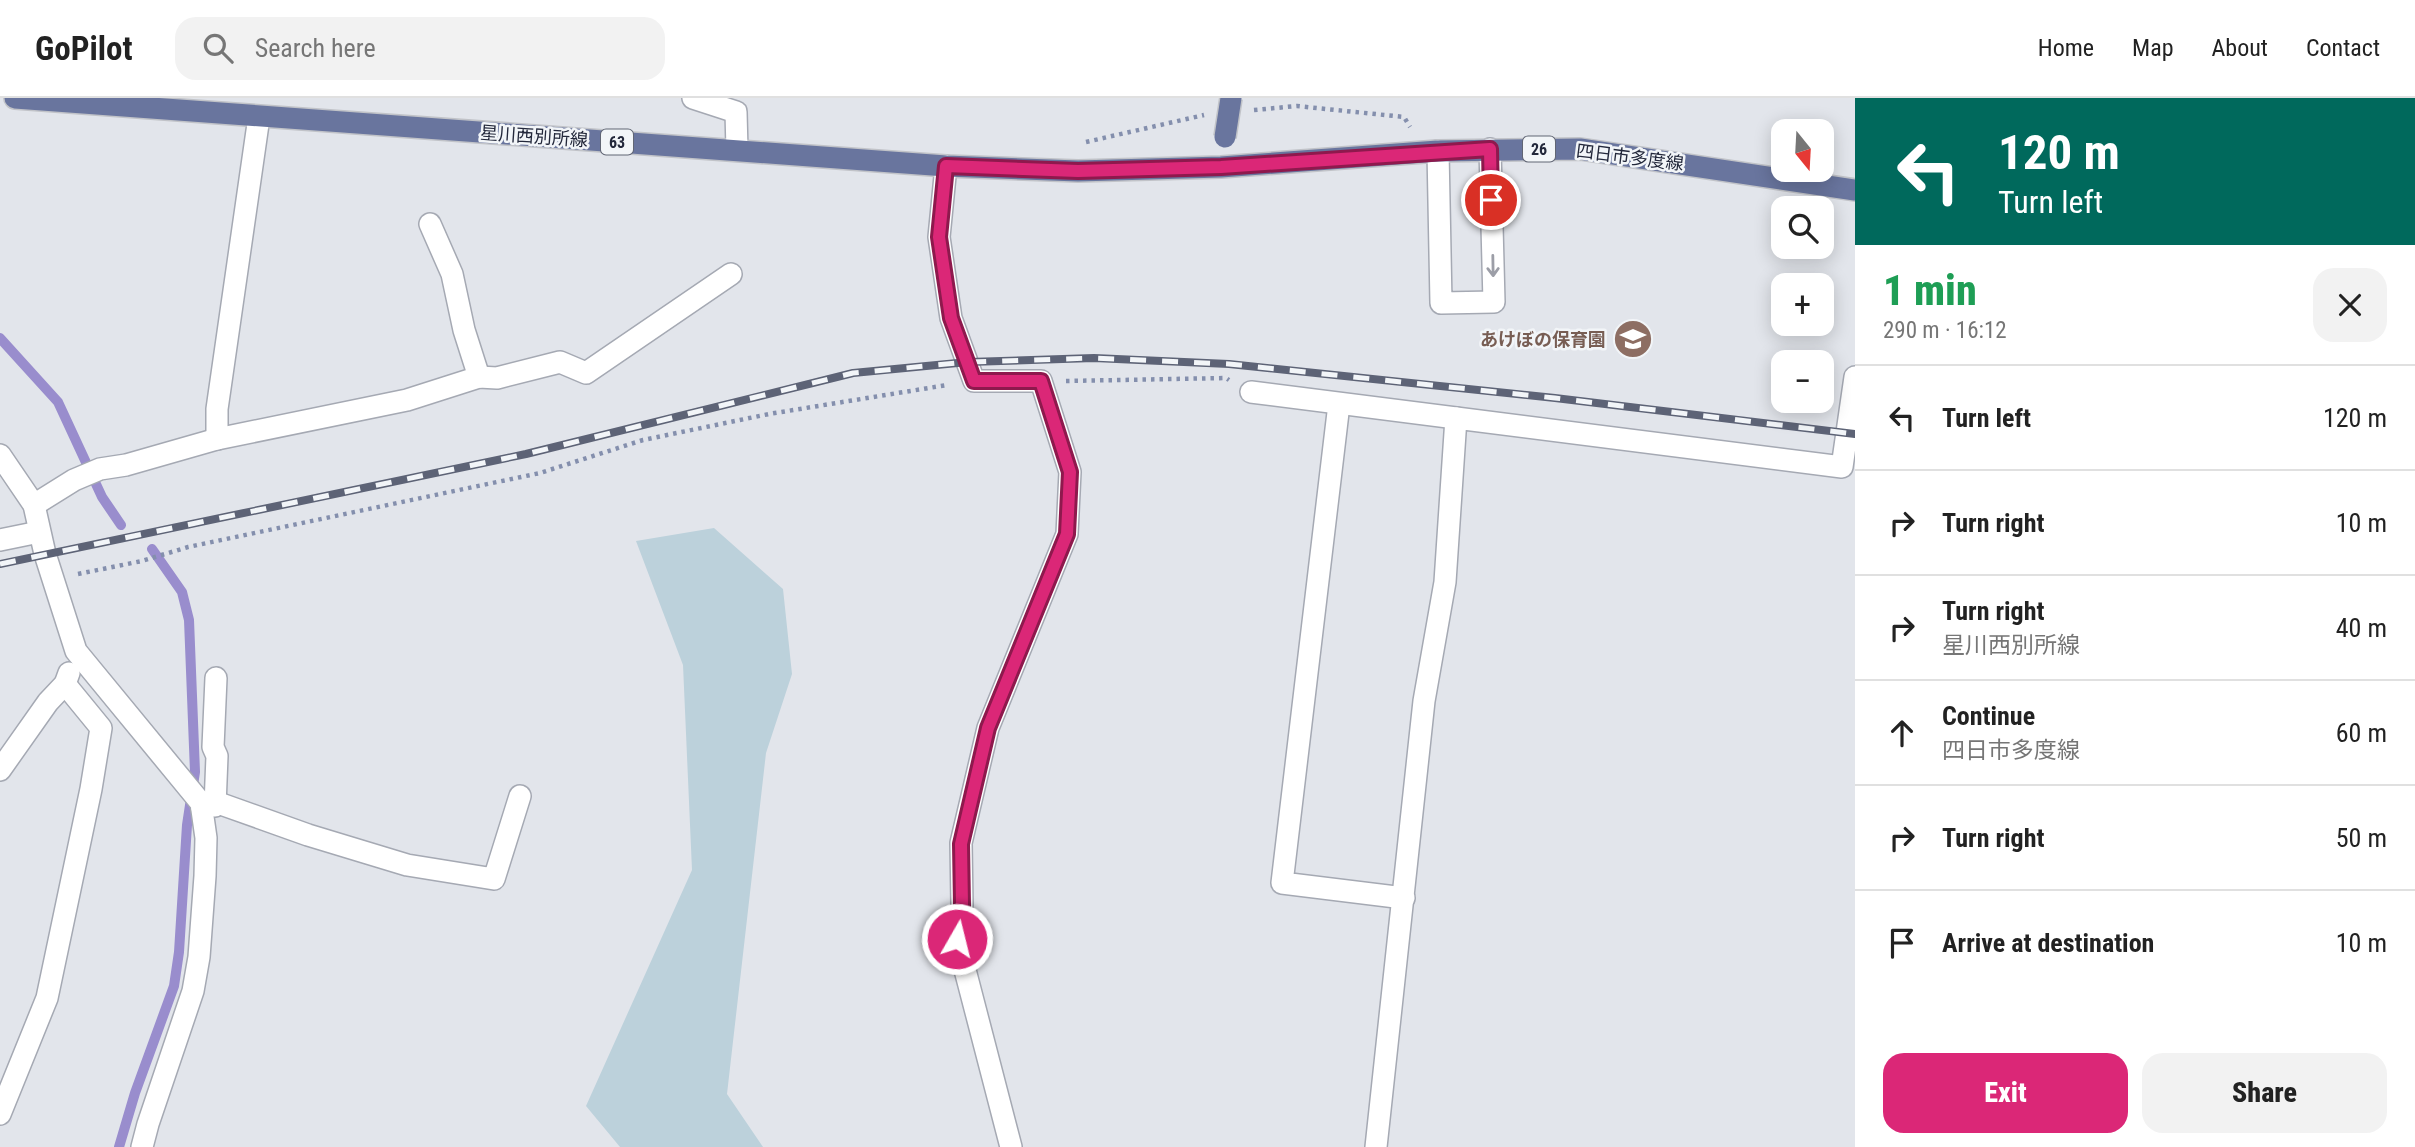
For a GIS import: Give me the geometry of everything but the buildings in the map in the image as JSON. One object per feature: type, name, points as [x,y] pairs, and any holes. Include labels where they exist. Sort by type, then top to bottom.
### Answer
[{"type":"main road","name":"星川西別所線","points":[[15,98],[946,166],[1078,171],[1221,167]]},
{"type":"main road","points":[[1221,167],[1231,98]]},
{"type":"main road","name":"四日市多度線","points":[[1221,167],[1438,151],[1580,149],[1855,190]]},
{"type":"street","points":[[693,98],[736,112],[737,150]]},
{"type":"street","points":[[217,439],[217,410],[259,117]]},
{"type":"street","points":[[1438,151],[1441,303],[1494,302],[1490,149]]},
{"type":"street","points":[[946,166],[939,237],[951,318],[971,371],[1041,381],[1070,472],[1067,534],[988,728],[961,844],[962,905],[957,939],[1011,1147]]},
{"type":"street","points":[[430,224],[452,274],[464,330],[480,377]]},
{"type":"street","points":[[34,505],[74,480],[100,469],[126,465],[217,439],[407,400],[480,377],[497,378],[560,362],[586,373],[731,274]]},
{"type":"street","points":[[1251,392],[1842,467],[1855,377]]},
{"type":"street","points":[[1339,404],[1282,883],[1404,898]]},
{"type":"street","points":[[1376,1147],[1424,701],[1445,582],[1457,418]]},
{"type":"street","points":[[0,455],[34,505],[38,532],[76,651],[206,805]]},
{"type":"street","points":[[0,540],[38,532]]},
{"type":"street","points":[[0,770],[47,702],[65,684],[76,651]]},
{"type":"street","points":[[142,1147],[193,991],[199,957],[205,876],[206,805],[217,756],[213,747],[216,678]]},
{"type":"street","points":[[0,1114],[47,998],[101,728],[65,684]]},
{"type":"street","points":[[206,805],[221,804],[308,835],[407,865],[495,879],[520,796]]},
{"type":"path","points":[[53,580],[142,561],[179,550],[540,473],[643,440],[971,371]]},
{"type":"path","points":[[1041,381],[1226,378],[1251,392]]},
{"type":"shaded area","points":[[714,528],[783,589],[792,674],[766,753],[727,1094],[763,1147],[620,1147],[586,1106],[692,870],[683,665],[636,541]]},
{"type":"waterway","points":[[0,338],[58,402],[102,497],[121,525]]},
{"type":"waterway","points":[[119,1147],[135,1093],[174,986],[179,952],[187,825],[195,772],[189,620],[182,592],[152,549]]},
{"type":"railway","points":[[0,564],[526,454],[853,373],[968,362],[1094,358],[1229,364],[1555,398],[1855,434]]},
{"type":"place","name":"あけぼの保育園","points":[[1633,339]]},
{"type":"route","points":[[957,939],[962,905],[961,844],[988,728],[1067,534],[1070,472],[1041,381],[974,381],[951,318],[939,237],[946,166],[1078,171],[1221,167],[1490,149],[1491,200]]}]
